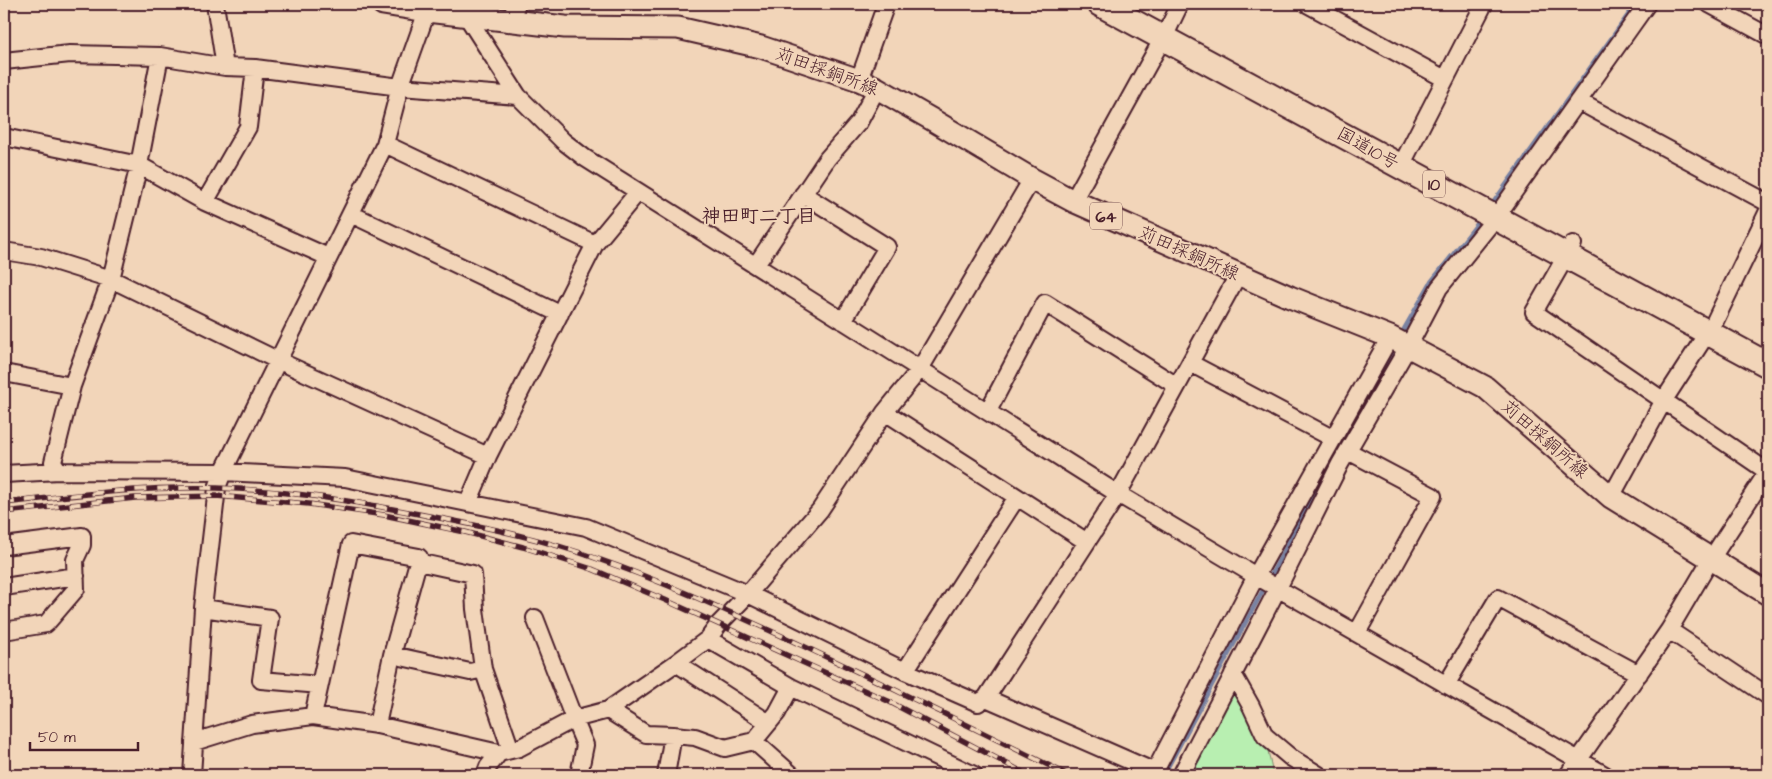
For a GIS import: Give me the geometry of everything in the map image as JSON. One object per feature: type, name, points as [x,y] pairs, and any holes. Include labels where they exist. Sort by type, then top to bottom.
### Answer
[{"type":"highway","name":"国道10号","points":[[1100,4],[1283,87],[1500,211]]},
{"type":"highway","name":"国道10号","points":[[1127,4],[1166,33],[1500,211],[1711,327],[1768,365]]},
{"type":"highway","name":"国道10号","points":[[1711,327],[1768,350]]},
{"type":"main road","name":"苅田採銅所線","points":[[383,4],[427,11],[461,9],[513,12],[565,28],[678,28],[761,47],[868,84],[931,118],[1032,179],[1073,201],[1238,275],[1399,342],[1485,388],[1611,497],[1768,594]]},
{"type":"street","points":[[215,4],[225,67]]},
{"type":"street","points":[[756,265],[827,159],[859,122],[886,4]]},
{"type":"street","points":[[1073,201],[1166,33],[1180,4]]},
{"type":"street","points":[[1307,4],[1445,79]]},
{"type":"street","points":[[1406,156],[1484,4]]},
{"type":"street","points":[[986,698],[1155,775],[1256,576],[1332,438],[1399,342],[1500,211],[1647,4]]},
{"type":"street","points":[[1709,4],[1768,36]]},
{"type":"street","points":[[461,9],[518,96],[563,141],[585,158],[1118,494],[1256,576],[1604,775]]},
{"type":"street","points":[[192,775],[204,608],[217,488],[277,360],[385,144],[400,87],[427,11]]},
{"type":"street","points":[[4,61],[70,54],[160,56],[225,67],[255,68],[400,87],[518,96]]},
{"type":"street","points":[[59,471],[53,462],[72,386],[111,279],[139,165],[160,56]]},
{"type":"street","points":[[204,202],[248,127],[255,68]]},
{"type":"street","points":[[1578,101],[1768,203]]},
{"type":"street","points":[[4,137],[139,165],[204,202],[328,257]]},
{"type":"street","points":[[385,144],[595,244]]},
{"type":"street","points":[[486,775],[488,767],[505,752],[519,748],[574,719],[608,710],[708,639],[719,624],[748,594],[820,510],[885,412],[920,370],[1032,179]]},
{"type":"street","points":[[468,503],[488,456],[595,244],[638,192]]},
{"type":"street","points":[[803,194],[887,247],[843,321]]},
{"type":"street","points":[[1611,497],[1664,400],[1711,327],[1768,211]]},
{"type":"street","points":[[351,214],[560,314]]},
{"type":"street","points":[[1568,775],[1669,630],[1768,471],[1534,312],[1570,250]]},
{"type":"street","points":[[4,251],[41,257],[111,279],[277,360],[488,456]]},
{"type":"street","points":[[4,474],[59,471],[223,472],[345,478],[586,527],[748,594],[905,671],[978,703],[986,698],[1118,494],[1238,275]]},
{"type":"street","points":[[988,411],[1045,303],[1177,386]]},
{"type":"street","points":[[1181,775],[1348,451],[1399,342]]},
{"type":"street","points":[[1190,363],[1332,438]]},
{"type":"street","points":[[4,373],[72,386]]},
{"type":"street","points":[[885,412],[1087,542]]},
{"type":"street","points":[[1348,451],[1433,496],[1357,633]]},
{"type":"street","points":[[905,671],[1017,497]]},
{"type":"street","points":[[4,546],[82,536],[82,545],[75,560],[76,589],[46,624],[4,631]]},
{"type":"street","points":[[313,716],[351,544],[419,557],[392,656],[378,725]]},
{"type":"street","points":[[418,562],[472,574],[483,669],[505,752]]},
{"type":"street","points":[[4,587],[76,576]]},
{"type":"street","points":[[1446,684],[1498,598],[1639,674]]},
{"type":"street","points":[[204,608],[270,618],[261,680],[320,685]]},
{"type":"street","points":[[535,618],[585,745],[579,775]]},
{"type":"street","points":[[1669,630],[1768,696]]},
{"type":"street","points":[[708,639],[791,688],[974,775]]},
{"type":"street","points":[[392,656],[470,672],[483,669]]},
{"type":"street","points":[[676,663],[769,723]]},
{"type":"street","points":[[1233,674],[1265,736],[1290,757],[1319,775]]},
{"type":"street","points":[[608,710],[646,734],[673,734],[695,737],[725,748],[754,741],[777,713],[791,688]]},
{"type":"street","points":[[194,742],[252,724],[313,716],[378,725],[505,752]]},
{"type":"street","points":[[666,775],[673,734]]},
{"type":"street","points":[[754,741],[792,775]]},
{"type":"green space","points":[[1233,674],[1265,736],[1273,775],[1181,775]]},
{"type":"waterway","points":[[1490,207],[1636,4]]},
{"type":"waterway","points":[[1400,336],[1431,282],[1482,218]]},
{"type":"waterway","points":[[1164,774],[1395,345]]},
{"type":"railway","points":[[4,503],[137,490],[190,488],[244,489],[297,494],[376,506],[514,534],[577,552],[622,568],[715,606],[856,671],[1068,775]]},
{"type":"railway","points":[[4,512],[135,498],[216,496],[309,504],[384,515],[465,532],[523,547],[592,569],[665,600],[888,701],[1028,775]]},
{"type":"district","name":"神田町二丁目","points":[[759,215]]}]
